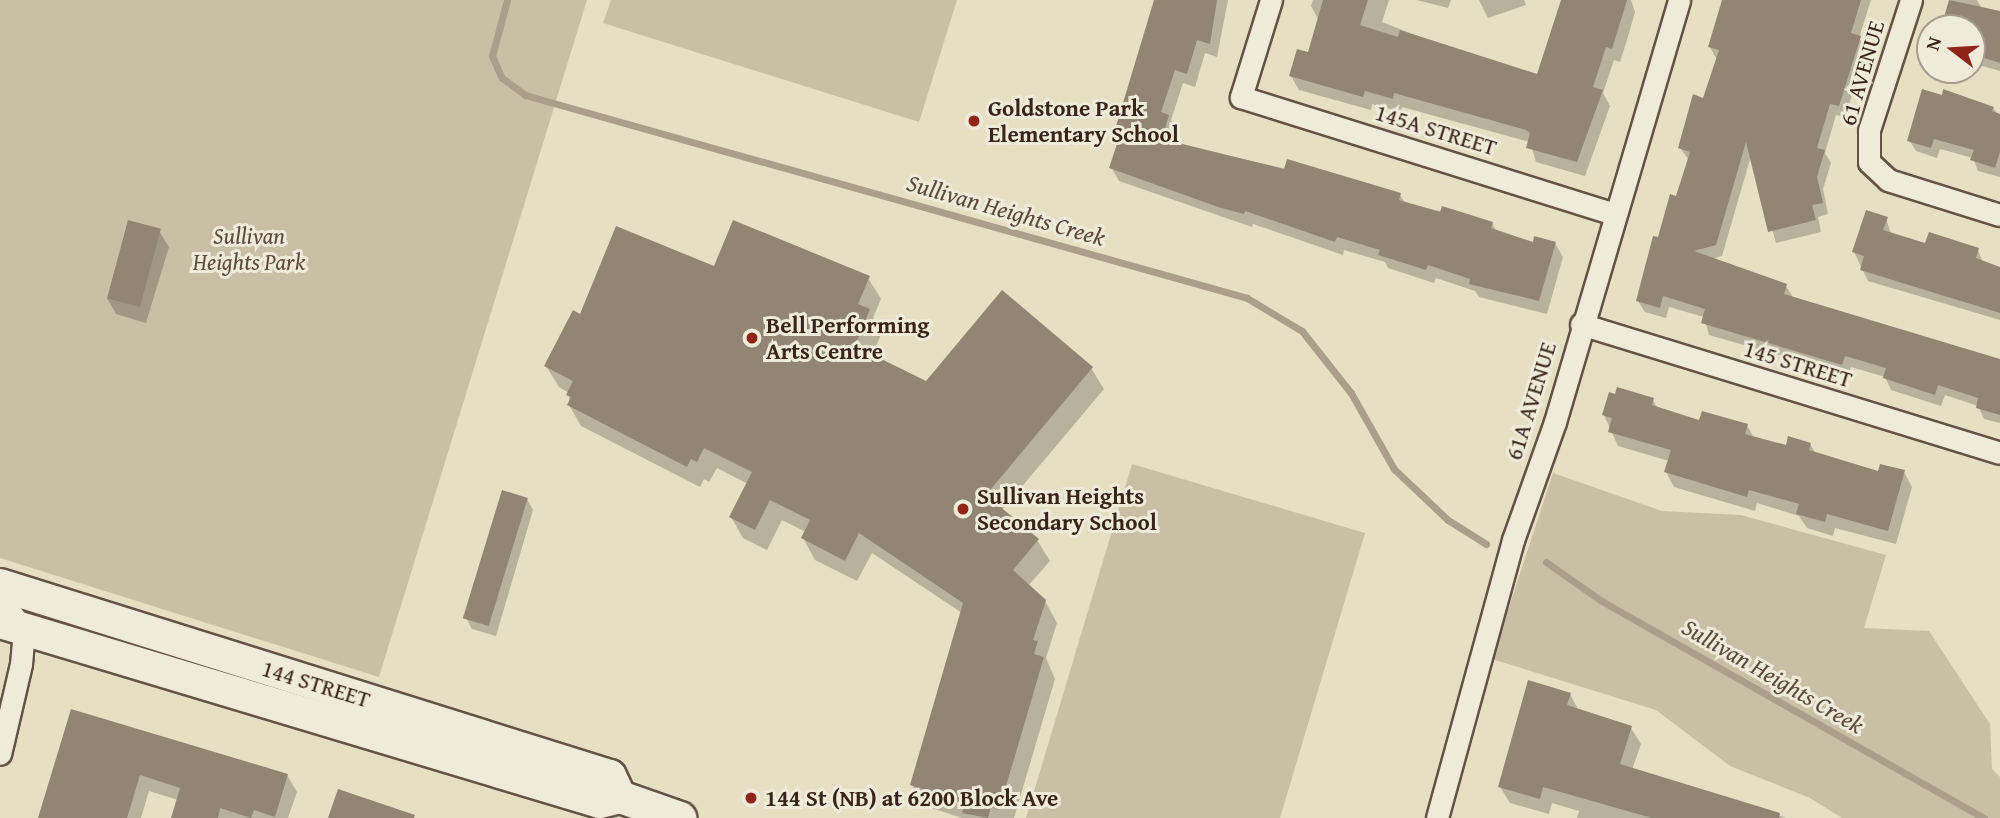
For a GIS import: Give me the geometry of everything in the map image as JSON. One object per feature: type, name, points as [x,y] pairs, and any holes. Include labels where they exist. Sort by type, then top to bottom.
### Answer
[{"type":"main road","name":"144 STREET","points":[[0,585],[610,776],[620,797]]},
{"type":"main road","name":"144 STREET","points":[[12,626],[600,802],[620,797],[680,818]]},
{"type":"street","name":"145A STREET","points":[[1270,0],[1241,97],[1615,214]]},
{"type":"street","name":"61A AVENUE","points":[[1437,818],[1513,540],[1555,422],[1581,324],[1679,0]]},
{"type":"street","name":"61 AVENUE","points":[[1911,0],[1870,130],[1868,162],[1888,180],[2000,215]]},
{"type":"street","name":"145 STREET","points":[[1581,324],[2000,453]]},
{"type":"street","points":[[0,598],[12,626],[22,664],[0,754]]},
{"type":"green space","name":"Sullivan Heights Park","points":[[0,0],[587,0],[379,677],[0,558]]},
{"type":"green space","points":[[611,0],[957,0],[919,122],[603,23]]},
{"type":"green space","points":[[1132,464],[1365,533],[1280,818],[1026,818]]},
{"type":"green space","points":[[1553,473],[1662,511],[1741,515],[1886,555],[1864,628],[1929,631],[1990,724],[1992,769],[2000,777],[2000,818],[1842,818],[1810,798],[1730,766],[1656,710],[1492,659]]},
{"type":"building","points":[[1154,0],[1217,0],[1210,44],[1197,40],[1187,74],[1175,70],[1161,112],[1169,115],[1162,139],[1284,169],[1287,159],[1401,193],[1399,200],[1440,212],[1442,206],[1493,222],[1491,228],[1533,242],[1534,236],[1556,242],[1539,301],[1469,284],[1470,279],[1428,265],[1426,270],[1378,255],[1380,250],[1337,237],[1335,242],[1245,211],[1244,214],[1221,208],[1109,168],[1119,138],[1113,136]]},
{"type":"building","points":[[1323,0],[1368,0],[1360,25],[1398,37],[1400,30],[1537,74],[1561,0],[1627,0],[1612,49],[1606,47],[1593,87],[1603,90],[1577,162],[1526,148],[1530,133],[1526,130],[1394,93],[1393,99],[1365,91],[1363,97],[1289,76],[1297,49],[1308,52]]},
{"type":"building","points":[[1722,0],[1861,0],[1851,33],[1861,36],[1839,106],[1830,104],[1817,148],[1825,150],[1817,177],[1823,203],[1812,205],[1816,220],[1768,232],[1746,142],[1716,245],[1694,251],[1787,284],[1784,294],[2000,359],[2000,415],[1976,408],[1978,398],[1938,385],[1935,395],[1883,378],[1886,368],[1845,356],[1842,365],[1701,323],[1705,309],[1663,296],[1660,308],[1636,301],[1653,236],[1658,237],[1670,194],[1676,196],[1690,152],[1678,148],[1693,94],[1703,98],[1719,50],[1708,47]]},
{"type":"building","points":[[1949,0],[2000,11],[2000,63],[1986,58],[1986,14],[1945,14]]},
{"type":"building","points":[[1922,89],[1942,95],[1943,89],[1994,107],[1992,111],[2000,114],[2000,152],[1995,168],[1970,160],[1974,150],[1934,139],[1931,148],[1907,141]]},
{"type":"building","points":[[1866,210],[1888,217],[1883,230],[1925,243],[1929,232],[1979,248],[1976,258],[2000,267],[2000,313],[1860,270],[1864,256],[1852,252]]},
{"type":"building","points":[[128,220],[161,229],[140,307],[107,298]]},
{"type":"building","points":[[733,220],[870,276],[858,304],[870,309],[855,346],[926,381],[1002,290],[1093,367],[986,495],[1039,539],[1013,570],[1046,600],[1033,640],[1038,641],[1034,654],[1044,657],[999,810],[991,807],[988,818],[962,813],[965,803],[910,785],[963,603],[859,533],[845,561],[801,538],[810,520],[770,500],[755,530],[729,517],[752,472],[704,448],[697,462],[691,459],[687,467],[567,405],[571,397],[566,395],[573,381],[544,366],[573,310],[580,314],[616,226],[714,266]]},
{"type":"building","points":[[1617,387],[1654,398],[1652,405],[1699,420],[1702,411],[1748,424],[1745,434],[1786,445],[1788,436],[1811,443],[1809,450],[1878,471],[1880,464],[1905,470],[1888,531],[1827,514],[1825,522],[1796,514],[1799,504],[1749,490],[1747,497],[1664,472],[1671,450],[1608,432],[1612,418],[1602,415],[1609,392],[1615,394]]},
{"type":"building","points":[[502,490],[528,498],[489,626],[463,618]]},
{"type":"building","points":[[1528,680],[1571,693],[1567,705],[1632,726],[1620,764],[1780,813],[1779,818],[1652,818],[1543,787],[1540,799],[1498,787]]},
{"type":"building","points":[[71,709],[288,774],[275,817],[254,810],[251,818],[220,808],[218,818],[171,818],[180,788],[140,775],[127,818],[38,818]]},
{"type":"building","points":[[338,789],[415,815],[414,818],[328,818]]},
{"type":"waterway","name":"Sullivan Heights Creek","points":[[507,0],[492,56],[502,78],[525,95],[1247,298],[1302,331],[1351,393],[1394,469],[1448,520],[1486,544]]},
{"type":"waterway","name":"Sullivan Heights Creek","points":[[1546,562],[1600,600],[1984,818]]},
{"type":"place","name":"Goldstone Park Elementary School","points":[[974,121]]},
{"type":"place","name":"Bell Performing Arts Centre","points":[[752,338]]},
{"type":"place","name":"Sullivan Heights Secondary School","points":[[963,509]]},
{"type":"place","name":"144 St (NB) at 6200 Block Ave","points":[[751,798]]}]
